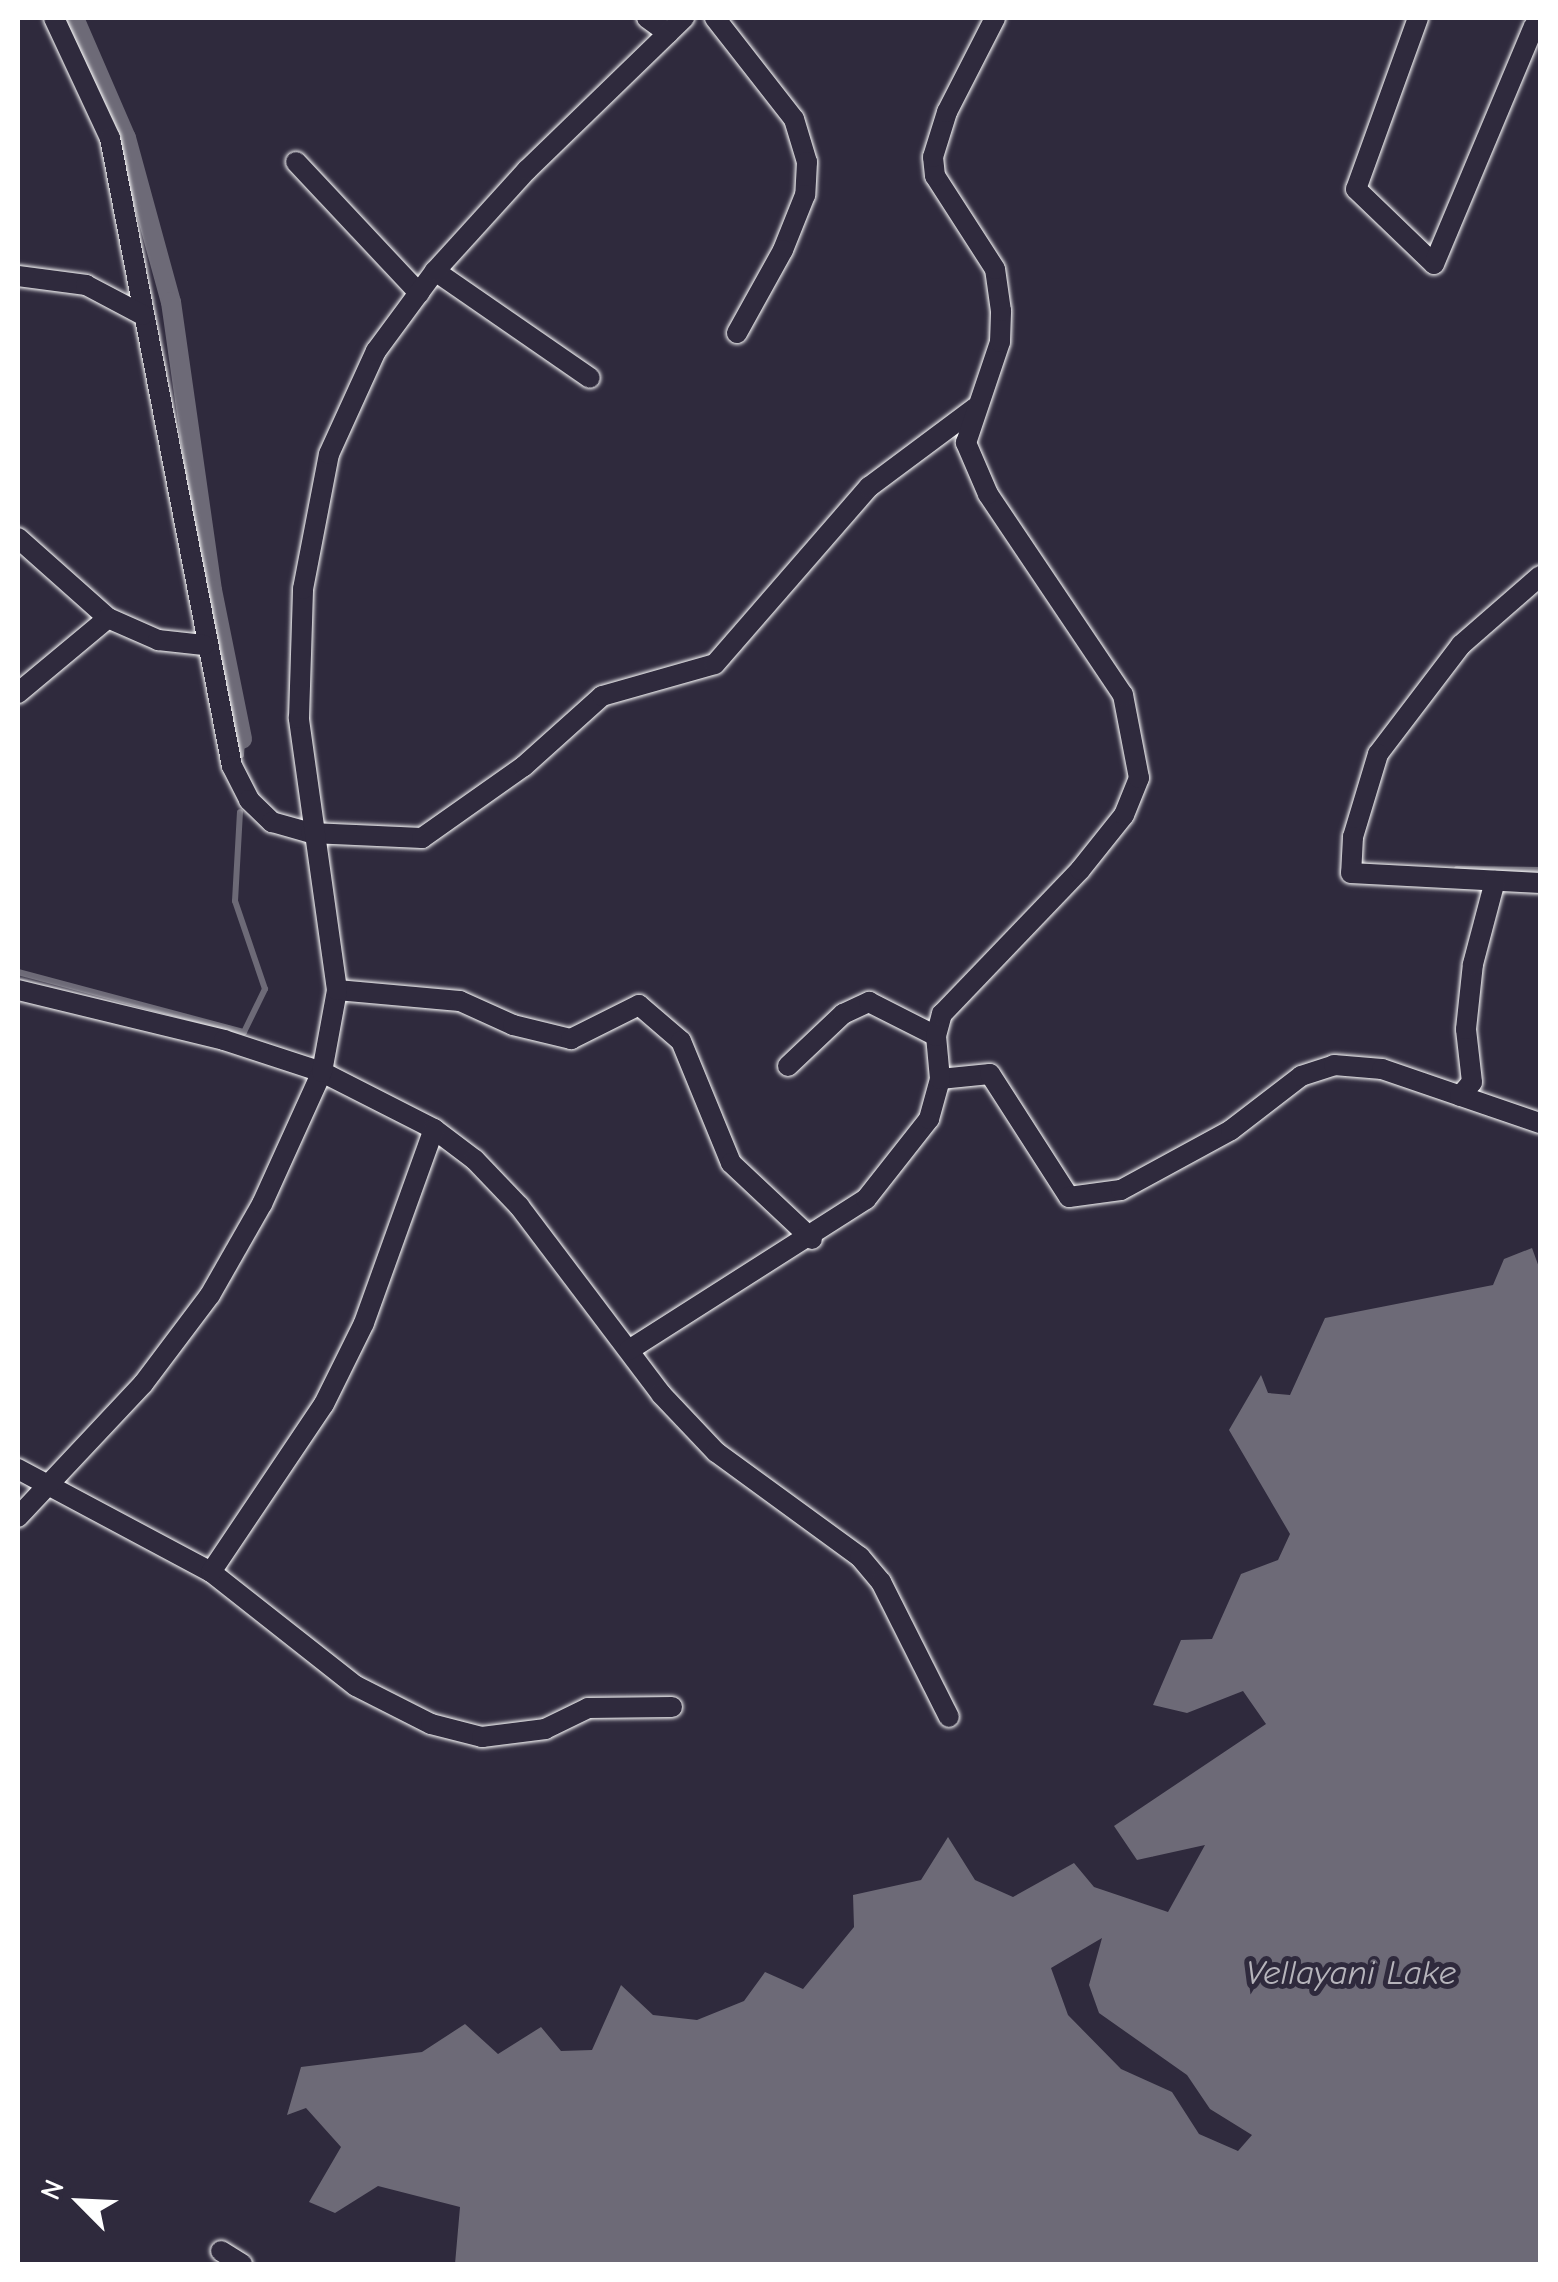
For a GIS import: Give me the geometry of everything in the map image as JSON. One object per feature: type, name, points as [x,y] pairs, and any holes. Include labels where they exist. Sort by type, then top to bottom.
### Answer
[{"type":"street","points":[[54,18],[110,138],[204,645],[232,766],[249,800],[272,822],[311,833],[422,838],[524,766],[602,696],[715,664],[869,487],[974,408]]},
{"type":"street","points":[[648,18],[668,33]]},
{"type":"street","points":[[18,1517],[52,1486],[210,1295],[262,1204],[322,1072],[337,990],[330,915],[311,833],[299,718],[303,589],[329,454],[376,351],[435,272],[684,18]]},
{"type":"street","points":[[715,18],[794,119],[807,162],[805,195],[790,232],[737,333]]},
{"type":"street","points":[[630,1350],[812,1238],[866,1199],[910,1148],[928,1119],[940,1079],[936,1036],[954,995],[1029,928],[1124,815],[1139,778],[1136,736],[1123,695],[974,468],[966,443],[974,408],[1000,342],[995,268],[935,176],[933,157],[948,112],[994,18]]},
{"type":"street","points":[[1418,18],[1356,189],[1434,264],[1533,26]]},
{"type":"street","points":[[296,162],[419,294]]},
{"type":"street","points":[[435,272],[590,378]]},
{"type":"street","points":[[18,276],[86,285],[143,314]]},
{"type":"street","points":[[18,538],[108,618],[158,640],[204,645]]},
{"type":"street","points":[[1540,576],[1461,645],[1378,754],[1353,838],[1351,874],[1540,883]]},
{"type":"street","points":[[18,693],[108,618]]},
{"type":"street","points":[[1460,1096],[1472,1082],[1466,1029],[1472,980],[1495,880]]},
{"type":"street","points":[[18,990],[224,1040],[322,1072],[434,1128],[519,1206],[630,1350],[716,1452],[860,1557],[898,1611],[949,1717]]},
{"type":"street","points":[[337,990],[460,1002],[514,1025],[571,1039],[639,1005],[681,1041],[731,1163],[812,1238]]},
{"type":"street","points":[[788,1066],[843,1014],[870,1002],[936,1036]]},
{"type":"street","points":[[940,1079],[990,1074],[1069,1197],[1120,1190],[1232,1130],[1301,1076],[1334,1066],[1382,1069],[1540,1123]]},
{"type":"street","points":[[211,1572],[324,1404],[364,1323],[434,1128]]},
{"type":"street","points":[[18,1469],[211,1572],[356,1686],[431,1724],[482,1736],[545,1729],[588,1708],[672,1707]]},
{"type":"street","points":[[221,2251],[242,2264]]},
{"type":"water","name":"Vellayani Lake","points":[[1532,1248],[1540,1270],[1540,2264],[455,2264],[460,2207],[378,2186],[335,2213],[309,2202],[341,2147],[306,2108],[287,2115],[301,2067],[422,2052],[465,2024],[498,2054],[541,2027],[561,2051],[592,2050],[621,1985],[653,2015],[697,2020],[744,2001],[765,1972],[803,1989],[854,1927],[853,1895],[921,1880],[948,1837],[975,1880],[1013,1897],[1074,1863],[1094,1887],[1168,1912],[1205,1845],[1137,1860],[1114,1826],[1266,1724],[1243,1691],[1187,1713],[1153,1705],[1181,1640],[1212,1639],[1241,1574],[1278,1560],[1290,1534],[1229,1430],[1261,1375],[1268,1393],[1290,1395],[1325,1318],[1493,1285],[1504,1259]],"holes":[[[1102,1938],[1089,1985],[1099,2013],[1187,2075],[1210,2109],[1252,2135],[1238,2151],[1199,2134],[1172,2092],[1121,2069],[1068,2015],[1051,1968]]]},
{"type":"waterway","points":[[74,18],[126,138],[171,302],[212,590],[242,739]]},
{"type":"waterway","points":[[241,755],[242,739]]},
{"type":"waterway","points":[[18,972],[244,1032],[265,989],[235,901],[240,812]]},
{"type":"waterway","points":[[1457,869],[1540,870]]}]
